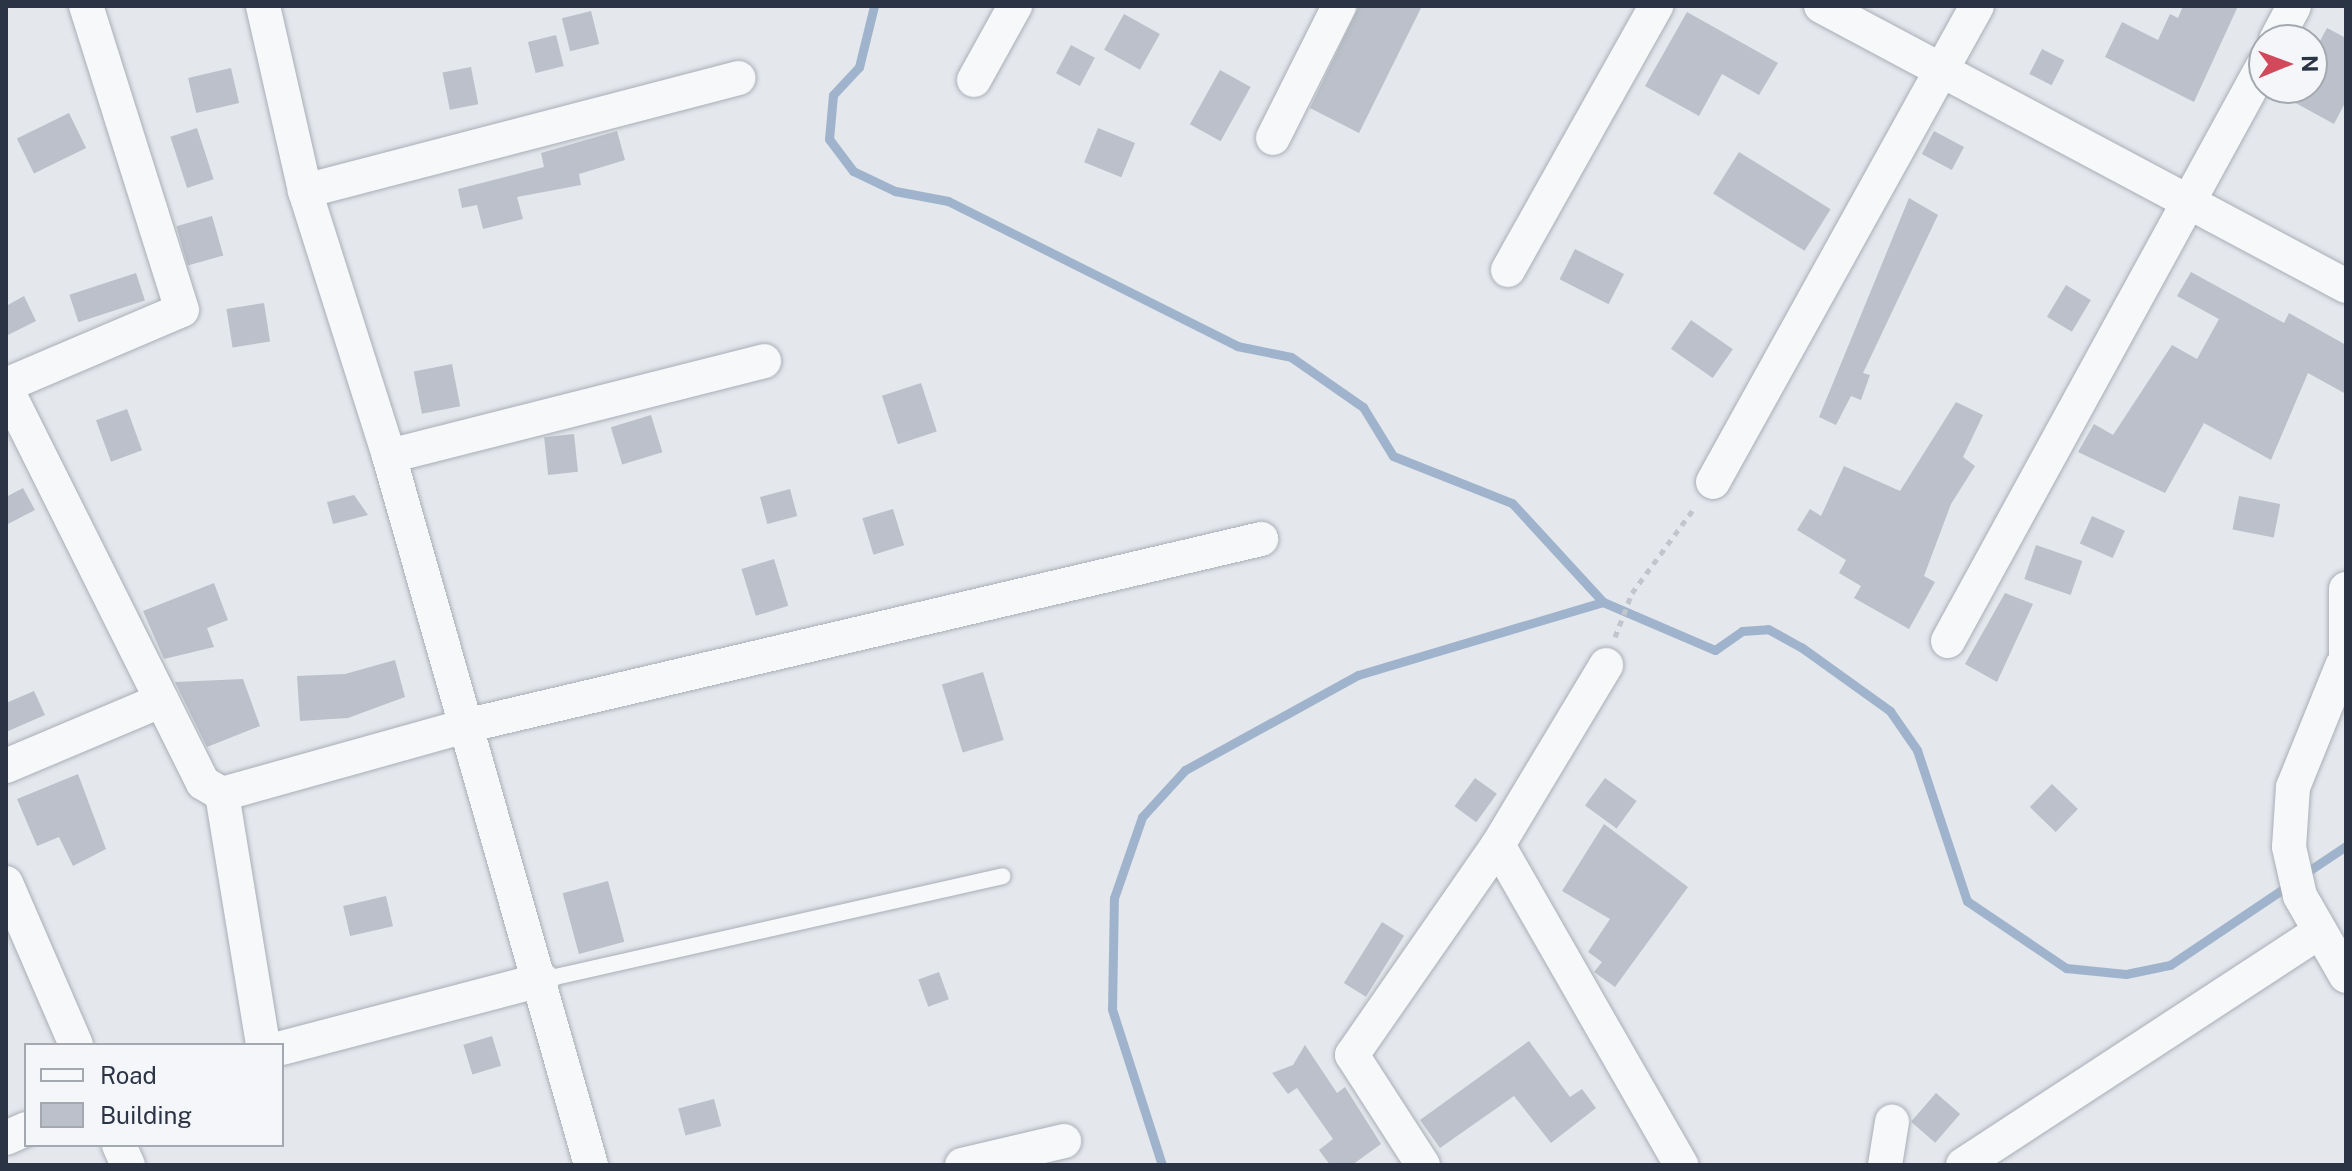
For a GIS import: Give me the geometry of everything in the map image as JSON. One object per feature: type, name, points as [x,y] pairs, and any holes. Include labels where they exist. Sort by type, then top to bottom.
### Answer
[{"type":"street","points":[[86,6],[182,310],[6,386],[203,783],[222,794],[465,726],[1261,539]]},
{"type":"street","points":[[263,6],[305,191],[389,456],[465,726],[542,980],[591,1165]]},
{"type":"street","points":[[974,80],[1015,6]]},
{"type":"street","points":[[1273,138],[1339,6]]},
{"type":"street","points":[[1508,270],[1656,6]]},
{"type":"street","points":[[1821,6],[2346,286]]},
{"type":"street","points":[[1713,482],[1977,6]]},
{"type":"street","points":[[2284,24],[2294,6]]},
{"type":"street","points":[[305,191],[739,78]]},
{"type":"street","points":[[1948,641],[2193,203],[2248,95]]},
{"type":"street","points":[[389,456],[764,361]]},
{"type":"street","points":[[2346,589],[2344,672],[2293,787],[2289,847],[2300,896],[2346,976]]},
{"type":"street","points":[[1423,1165],[1352,1055],[1498,845],[1610,651]]},
{"type":"street","points":[[6,766],[162,700]]},
{"type":"street","points":[[222,794],[263,1043]]},
{"type":"street","points":[[1498,845],[1681,1165]]},
{"type":"street","points":[[6,883],[75,1043]]},
{"type":"street","points":[[1963,1165],[2319,932]]},
{"type":"street","points":[[284,1047],[542,980]]},
{"type":"street","points":[[1885,1165],[1892,1122]]},
{"type":"street","points":[[962,1165],[1064,1141]]},
{"type":"lane","points":[[542,980],[1002,876]]},
{"type":"path","points":[[1610,651],[1632,593],[1713,482]]},
{"type":"building","points":[[1359,6],[1422,6],[1359,133],[1310,108]]},
{"type":"building","points":[[2183,6],[2238,6],[2194,102],[2105,57],[2122,22],[2158,40],[2170,14],[2178,18]]},
{"type":"building","points":[[591,11],[599,44],[570,51],[562,18]]},
{"type":"building","points":[[1687,12],[1778,63],[1759,95],[1722,74],[1699,116],[1645,86]]},
{"type":"building","points":[[1124,14],[1160,34],[1140,70],[1104,50]]},
{"type":"building","points":[[2328,29],[2346,38],[2346,101],[2334,124],[2298,104],[2328,104]]},
{"type":"building","points":[[556,35],[564,66],[536,73],[528,42]]},
{"type":"building","points":[[1071,45],[1095,58],[1080,86],[1056,73]]},
{"type":"building","points":[[2042,49],[2064,60],[2052,85],[2029,74]]},
{"type":"building","points":[[471,67],[478,104],[450,110],[443,73]]},
{"type":"building","points":[[231,68],[239,103],[196,113],[188,78]]},
{"type":"building","points":[[1220,70],[1251,87],[1221,141],[1190,124]]},
{"type":"building","points":[[69,113],[86,148],[34,173],[17,138]]},
{"type":"building","points":[[197,128],[214,179],[187,188],[170,137]]},
{"type":"building","points":[[1098,128],[1135,143],[1121,177],[1084,162]]},
{"type":"building","points":[[617,131],[625,160],[579,174],[581,185],[517,197],[523,219],[483,229],[477,205],[462,208],[458,189],[544,167],[541,153]]},
{"type":"building","points":[[1934,131],[1964,147],[1952,170],[1922,154]]},
{"type":"building","points":[[1739,152],[1831,209],[1805,251],[1713,194]]},
{"type":"building","points":[[1909,198],[1938,215],[1863,373],[1870,375],[1861,400],[1851,396],[1836,425],[1819,417]]},
{"type":"building","points":[[212,216],[223,255],[188,266],[176,226]]},
{"type":"building","points":[[1575,249],[1624,274],[1609,304],[1560,279]]},
{"type":"building","points":[[2191,272],[2284,323],[2289,313],[2346,345],[2346,394],[2308,373],[2271,460],[2204,423],[2165,493],[2078,452],[2094,424],[2113,435],[2172,345],[2197,359],[2219,319],[2177,296]]},
{"type":"building","points":[[136,273],[145,301],[78,322],[69,295]]},
{"type":"building","points":[[2066,285],[2091,300],[2072,332],[2047,317]]},
{"type":"building","points":[[24,296],[36,321],[6,336],[6,306]]},
{"type":"building","points":[[264,303],[270,342],[233,347],[226,309]]},
{"type":"building","points":[[1691,320],[1733,349],[1713,378],[1671,349]]},
{"type":"building","points":[[452,364],[460,406],[422,414],[414,371]]},
{"type":"building","points":[[921,383],[937,432],[898,444],[882,396]]},
{"type":"building","points":[[1956,402],[1983,415],[1963,457],[1975,466],[1951,504],[1924,576],[1935,582],[1909,629],[1854,598],[1861,586],[1839,573],[1846,560],[1797,530],[1810,509],[1821,516],[1844,466],[1900,491]]},
{"type":"building","points":[[127,409],[142,450],[111,462],[96,420]]},
{"type":"building","points":[[651,415],[662,452],[622,465],[611,427]]},
{"type":"building","points":[[574,434],[578,472],[548,475],[544,437]]},
{"type":"building","points":[[23,488],[35,510],[6,525],[6,497]]},
{"type":"building","points":[[790,489],[797,516],[767,524],[760,497]]},
{"type":"building","points":[[354,495],[368,515],[333,524],[327,502]]},
{"type":"building","points":[[2239,496],[2280,504],[2274,537],[2233,529]]},
{"type":"building","points":[[893,509],[904,545],[874,555],[862,518]]},
{"type":"building","points":[[2092,516],[2125,531],[2113,558],[2080,543]]},
{"type":"building","points":[[2036,545],[2082,561],[2071,595],[2024,579]]},
{"type":"building","points":[[774,559],[788,606],[756,616],[741,569]]},
{"type":"building","points":[[214,583],[228,620],[207,628],[214,647],[164,659],[143,611]]},
{"type":"building","points":[[2005,593],[2033,604],[1997,682],[1965,664]]},
{"type":"building","points":[[395,660],[405,697],[348,718],[300,721],[297,676],[345,674]]},
{"type":"building","points":[[983,672],[1004,740],[963,752],[942,685]]},
{"type":"building","points":[[243,679],[260,726],[207,747],[175,682]]},
{"type":"building","points":[[34,691],[45,715],[6,732],[6,703]]},
{"type":"building","points":[[78,774],[106,849],[73,866],[59,837],[37,846],[17,799]]},
{"type":"building","points":[[1475,778],[1497,794],[1476,822],[1454,806]]},
{"type":"building","points":[[1605,778],[1637,801],[1617,828],[1585,806]]},
{"type":"building","points":[[2052,784],[2078,809],[2056,832],[2030,807]]},
{"type":"building","points":[[1604,824],[1688,887],[1615,987],[1594,972],[1602,962],[1588,952],[1610,919],[1562,891]]},
{"type":"building","points":[[608,881],[624,942],[579,954],[563,893]]},
{"type":"building","points":[[386,896],[393,926],[350,936],[343,906]]},
{"type":"building","points":[[1382,922],[1404,936],[1366,997],[1344,983]]},
{"type":"building","points":[[939,972],[949,999],[928,1007],[918,980]]},
{"type":"building","points":[[492,1036],[501,1066],[472,1074],[463,1045]]},
{"type":"building","points":[[1529,1041],[1570,1097],[1582,1089],[1596,1108],[1551,1143],[1514,1096],[1440,1148],[1420,1120]]},
{"type":"building","points":[[1305,1045],[1337,1093],[1345,1087],[1381,1144],[1352,1165],[1330,1165],[1319,1150],[1333,1139],[1297,1088],[1288,1094],[1272,1073],[1293,1065]]},
{"type":"building","points":[[1936,1093],[1960,1114],[1935,1143],[1911,1122]]},
{"type":"building","points":[[714,1099],[721,1126],[686,1136],[678,1109]]},
{"type":"waterway","points":[[874,6],[859,67],[833,95],[829,139],[853,171],[895,191],[948,201],[1237,346],[1291,357],[1363,407],[1393,456],[1512,503],[1603,602],[1715,650],[1742,631],[1768,629],[1801,647],[1890,711],[1917,750],[1967,901],[2066,968],[2126,974],[2170,965],[2289,885]]},
{"type":"waterway","points":[[1162,1165],[1112,1009],[1114,898],[1142,817],[1185,770],[1358,675],[1603,602]]},
{"type":"waterway","points":[[2301,876],[2346,846]]}]
